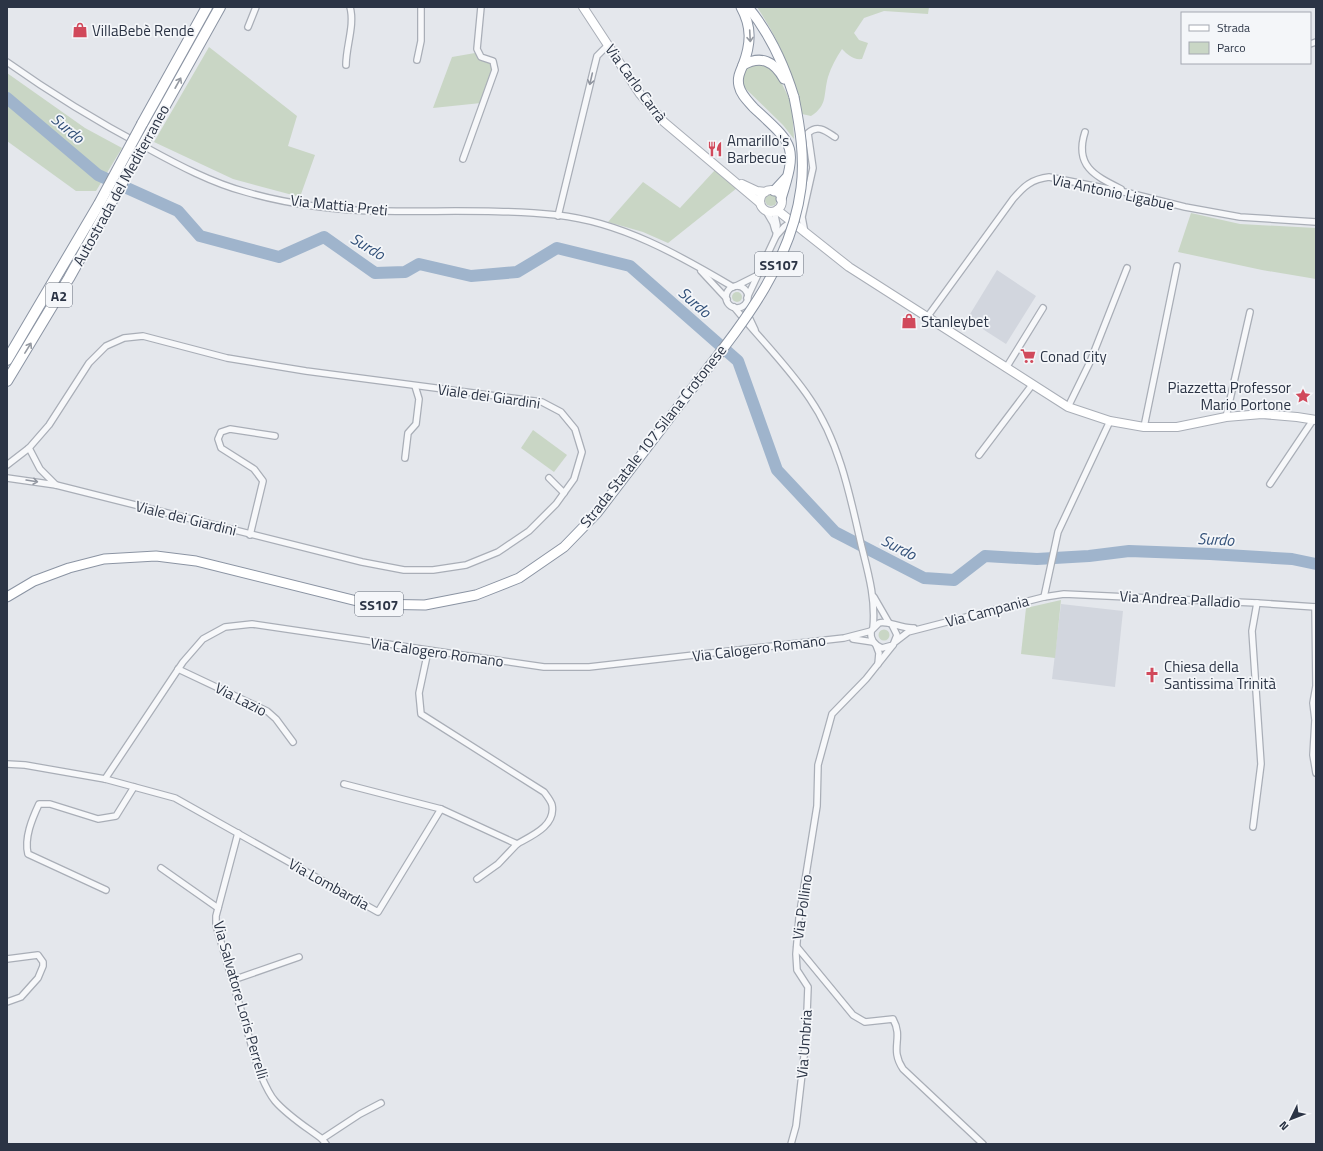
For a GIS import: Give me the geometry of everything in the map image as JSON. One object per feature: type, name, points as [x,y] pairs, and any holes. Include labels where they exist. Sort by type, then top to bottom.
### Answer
[{"type":"highway","name":"Autostrada del Mediterraneo","points":[[7,381],[65,285],[142,124],[207,7]]},
{"type":"highway","name":"Autostrada del Mediterraneo","points":[[7,360],[152,129],[220,7]]},
{"type":"highway","points":[[741,7],[749,26],[751,39],[738,77],[739,86],[745,98],[785,139],[790,148],[791,157],[789,173],[776,207]]},
{"type":"highway","name":"Strada Statale 107 Silana Crotonese","points":[[7,597],[34,581],[69,568],[104,559],[156,556],[196,561],[369,604],[425,604],[476,595],[519,578],[564,547],[597,513],[766,288],[788,243],[797,215],[801,187],[802,157],[800,127],[794,97],[786,72],[764,27],[748,7]]},
{"type":"highway","points":[[743,65],[760,59],[773,64],[779,70],[794,97]]},
{"type":"highway","points":[[770,191],[789,173]]},
{"type":"main road","name":"Via Carlo Carrà","points":[[583,7],[640,94],[664,122],[760,203],[776,207]]},
{"type":"main road","name":"Via Carlo Carrà","points":[[735,181],[757,191],[770,191]]},
{"type":"main road","points":[[760,203],[761,197],[770,191],[779,194],[776,207]]},
{"type":"main road","points":[[776,207],[802,231]]},
{"type":"main road","points":[[776,207],[791,222],[849,267],[928,316],[1068,407],[1110,421],[1144,426],[1177,427],[1226,417],[1262,414],[1315,420]]},
{"type":"street","points":[[248,27],[256,7]]},
{"type":"street","points":[[346,65],[346,50],[351,21],[350,7]]},
{"type":"street","points":[[417,60],[421,41],[421,7]]},
{"type":"street","points":[[463,159],[495,70],[493,61],[481,56],[477,49],[481,7]]},
{"type":"street","points":[[558,216],[597,56],[608,45]]},
{"type":"street","name":"Via Mattia Preti","points":[[7,62],[52,94],[127,138],[195,173],[246,192],[304,204],[380,212],[433,210],[558,216],[610,227],[638,237],[735,287],[746,291],[748,298]]},
{"type":"street","points":[[802,231],[802,217],[813,168],[808,133],[813,129],[819,128],[835,137]]},
{"type":"street","points":[[1084,132],[1081,143],[1082,156],[1090,171],[1129,193]]},
{"type":"street","name":"Via Antonio Ligabue","points":[[928,316],[1013,198],[1026,184],[1037,178],[1049,177],[1129,193],[1185,207],[1240,217],[1316,222]]},
{"type":"street","points":[[776,207],[773,223],[776,236]]},
{"type":"street","points":[[743,306],[776,236],[784,226],[791,222]]},
{"type":"street","name":"Via Mattia Preti","points":[[696,266],[727,299],[729,304],[734,307],[758,336]]},
{"type":"street","points":[[1144,426],[1177,266]]},
{"type":"street","points":[[1068,407],[1090,362],[1127,268]]},
{"type":"street","points":[[727,299],[728,292],[756,276]]},
{"type":"street","points":[[734,307],[743,306]]},
{"type":"street","points":[[743,306],[758,336],[810,398],[820,416],[840,465],[858,530],[873,593],[874,616],[872,630],[874,643],[879,654],[877,666]]},
{"type":"street","points":[[1006,368],[1043,308]]},
{"type":"street","points":[[1226,417],[1250,312]]},
{"type":"street","name":"Viale dei Giardini","points":[[7,466],[29,448],[50,425],[89,363],[106,346],[124,338],[143,336],[227,358],[306,371],[542,402],[561,412],[575,429],[582,452],[574,479],[556,504],[529,532],[498,552],[466,565],[433,570],[404,570],[362,562],[56,485],[7,478]]},
{"type":"street","points":[[979,455],[1032,385]]},
{"type":"street","points":[[405,458],[408,433],[416,424],[419,398],[415,386]]},
{"type":"street","points":[[1270,484],[1315,420]]},
{"type":"street","points":[[1044,597],[1047,577],[1058,532],[1110,421]]},
{"type":"street","points":[[250,535],[263,481],[254,469],[221,448],[218,439],[222,432],[230,429],[275,436]]},
{"type":"street","points":[[29,448],[40,469],[56,485]]},
{"type":"street","points":[[549,478],[564,493]]},
{"type":"street","points":[[844,638],[864,639],[882,648],[894,643],[896,631],[873,593]]},
{"type":"street","name":"Via Andrea Palladio","points":[[1044,597],[1064,594],[1088,594],[1316,607]]},
{"type":"street","name":"Via Campania","points":[[894,643],[908,632],[1044,597]]},
{"type":"street","points":[[1253,827],[1261,764],[1252,631],[1257,603]]},
{"type":"street","points":[[1316,607],[1316,686],[1313,704],[1315,720],[1313,755],[1316,773]]},
{"type":"street","points":[[844,638],[872,630],[882,622],[891,624]]},
{"type":"street","name":"Via Calogero Romano","points":[[105,779],[178,669],[203,639],[225,627],[252,624],[544,667],[589,667],[844,638]]},
{"type":"street","name":"Via Campania","points":[[891,624],[906,628],[930,626]]},
{"type":"street","name":"Via Pollino","points":[[894,643],[877,666],[836,708],[830,720],[828,735],[818,766],[817,806],[799,918],[797,947],[853,1015],[865,1022],[893,1019],[899,1029],[896,1055],[903,1069],[983,1144]]},
{"type":"street","points":[[428,651],[419,693],[421,714],[544,792],[552,805],[552,816],[543,829],[517,844],[498,864],[477,879]]},
{"type":"street","name":"Via Lazio","points":[[178,669],[266,711],[276,718],[292,742]]},
{"type":"street","points":[[7,764],[25,765],[105,779],[175,798],[238,833]]},
{"type":"street","points":[[344,784],[441,809],[517,844]]},
{"type":"street","points":[[106,890],[28,854],[26,844],[34,815],[39,804],[50,804],[98,819],[116,816],[134,787]]},
{"type":"street","name":"Via Lombardia","points":[[238,833],[378,912],[441,809]]},
{"type":"street","name":"Via Salvatore Loris Perrelli","points":[[238,833],[218,908],[216,925],[259,1070],[274,1101],[287,1113],[324,1141]]},
{"type":"street","points":[[161,868],[218,908]]},
{"type":"street","name":"Via Umbria","points":[[791,1144],[796,1126],[804,1055],[808,987],[797,970],[797,947]]},
{"type":"street","points":[[7,958],[38,955],[43,962],[42,972],[21,998],[7,1002]]},
{"type":"street","points":[[233,980],[299,957]]},
{"type":"street","points":[[324,1141],[360,1114],[381,1103]]},
{"type":"shaded area","points":[[997,270],[1036,296],[1006,344],[967,319]]},
{"type":"shaded area","points":[[1061,604],[1123,611],[1115,687],[1052,679]]},
{"type":"green space","points":[[757,7],[929,7],[928,14],[884,11],[864,18],[854,33],[859,40],[868,43],[862,59],[853,58],[842,49],[829,73],[823,104],[811,116],[802,114],[785,58]]},
{"type":"green space","points":[[209,47],[297,116],[288,146],[315,155],[300,197],[233,179],[154,142]]},
{"type":"green space","points":[[475,53],[482,58],[491,61],[493,67],[481,103],[433,108],[452,57]]},
{"type":"green space","points":[[759,62],[776,72],[788,96],[792,106],[794,139],[783,125],[744,87],[742,77],[743,72],[748,67]]},
{"type":"green space","points":[[7,73],[85,128],[122,148],[96,191],[76,191],[7,141]]},
{"type":"green space","points":[[715,170],[737,188],[668,243],[643,232],[608,222],[643,182],[680,208]]},
{"type":"green space","points":[[769,194],[773,194],[777,200],[773,206],[769,206],[765,202],[765,198]]},
{"type":"green space","points":[[1191,213],[1240,224],[1316,228],[1316,279],[1262,270],[1178,252]]},
{"type":"green space","points":[[735,292],[739,292],[741,293],[741,301],[735,302],[732,299],[732,295]]},
{"type":"green space","points":[[533,430],[567,455],[554,472],[521,448]]},
{"type":"green space","points":[[1061,600],[1055,658],[1021,654],[1026,608]]},
{"type":"green space","points":[[884,629],[888,631],[890,635],[888,639],[884,641],[880,639],[878,635],[880,631]]},
{"type":"waterway","name":"Surdo","points":[[7,98],[98,175],[178,211],[200,236],[279,257],[324,237],[375,273],[405,272],[419,264],[471,276],[517,272],[557,248],[630,266],[738,361],[777,470],[835,532],[924,578],[954,580],[985,556],[1037,559],[1089,556],[1129,551],[1292,559],[1316,564]]},
{"type":"place","name":"VillaBebè Rende","points":[[80,30]]},
{"type":"place","name":"Amarillo's Barbecue","points":[[715,149]]},
{"type":"place","name":"Stanleybet","points":[[909,321]]},
{"type":"place","name":"Conad City","points":[[1028,356]]},
{"type":"place","name":"Piazzetta Professor Mario Portone","points":[[1303,396]]},
{"type":"place","name":"Chiesa della Santissima Trinità","points":[[1152,675]]}]
